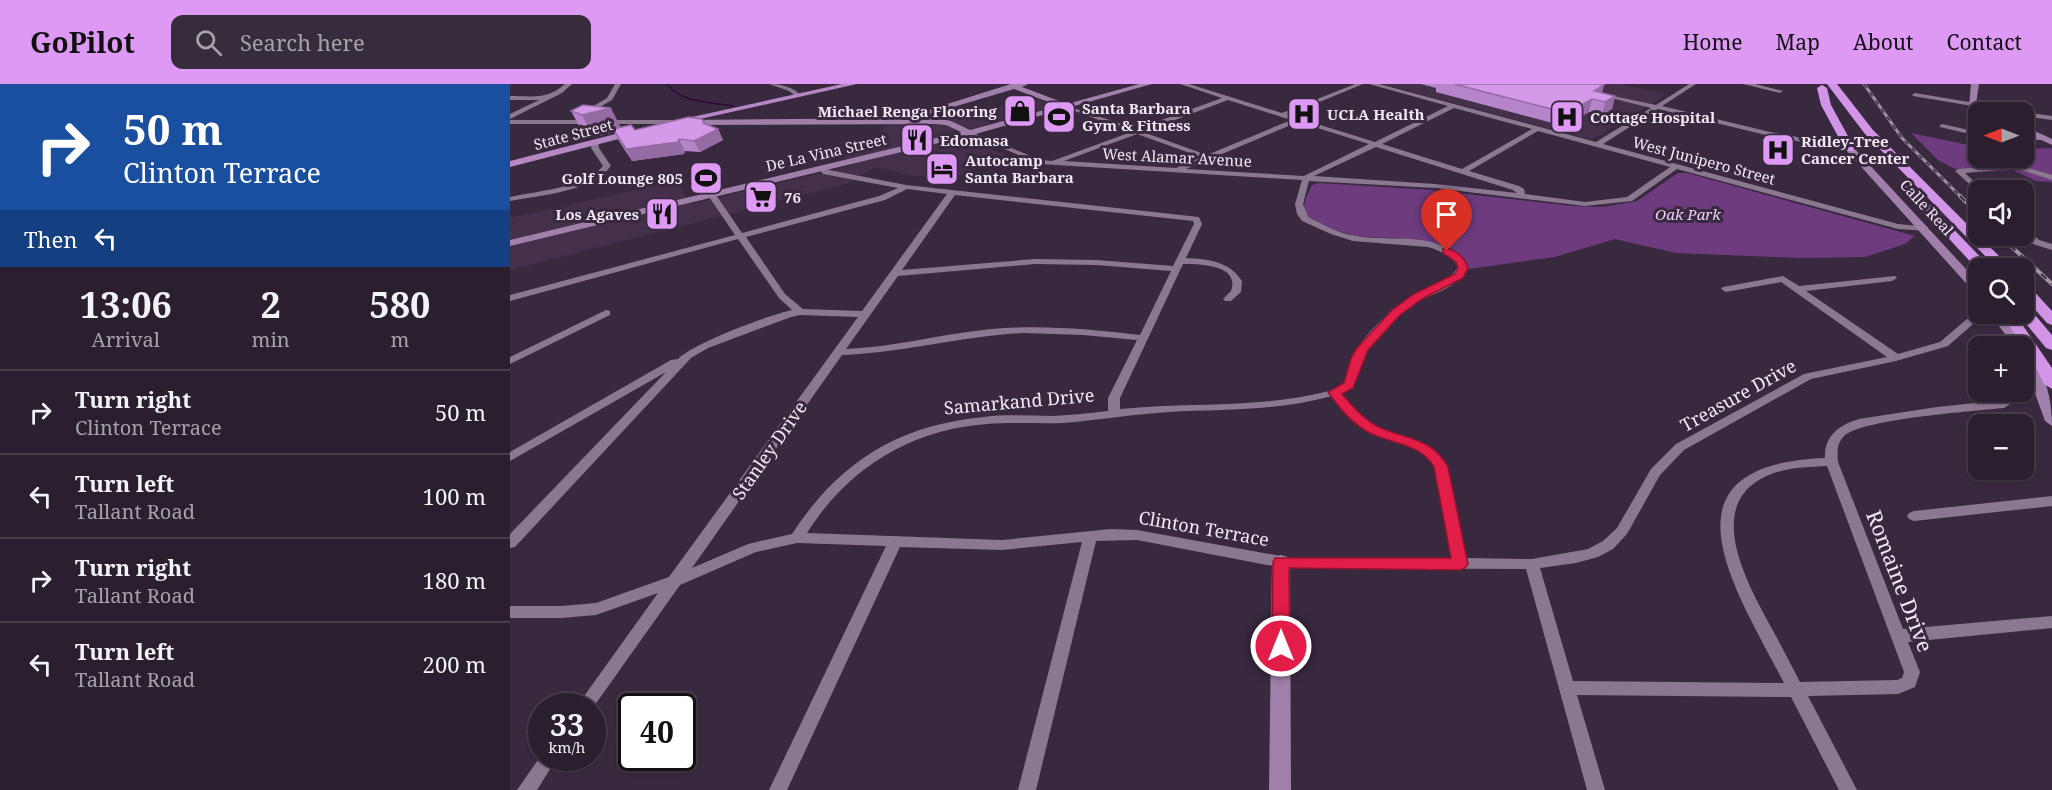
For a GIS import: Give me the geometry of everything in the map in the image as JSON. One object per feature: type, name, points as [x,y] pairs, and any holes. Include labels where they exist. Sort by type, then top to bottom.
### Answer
[{"type":"highway","points":[[1842,99],[1847,94],[1844,84]]},
{"type":"highway","points":[[1824,85],[1842,99],[1888,152],[1994,258]]},
{"type":"highway","points":[[1824,85],[1826,105],[1850,149]]},
{"type":"highway","points":[[1824,85],[1855,132],[1973,258]]},
{"type":"highway","points":[[2034,299],[2052,318]]},
{"type":"highway","points":[[2009,324],[2039,358],[2052,384]]},
{"type":"highway","points":[[2034,324],[2052,345]]},
{"type":"main road","name":"State Street","points":[[510,164],[673,122],[854,84]]},
{"type":"street","points":[[510,117],[548,98],[569,84]]},
{"type":"street","points":[[572,122],[610,99],[618,84]]},
{"type":"street","points":[[772,84],[791,90],[799,96]]},
{"type":"street","points":[[902,121],[1010,85],[1024,84]]},
{"type":"street","name":"De La Vina Street","points":[[510,243],[969,133],[1148,84]]},
{"type":"street","points":[[1183,84],[1519,189],[1521,196]]},
{"type":"street","points":[[1282,115],[1360,84]]},
{"type":"street","name":"West Junipero Street","points":[[1372,84],[1898,226],[1925,229]]},
{"type":"street","points":[[1597,145],[1693,84]]},
{"type":"street","points":[[1746,84],[1780,91]]},
{"type":"street","points":[[1972,102],[1975,84]]},
{"type":"street","points":[[1010,85],[1207,157]]},
{"type":"street","points":[[1593,92],[1781,136],[1850,149]]},
{"type":"street","points":[[1915,95],[1968,104]]},
{"type":"street","points":[[510,98],[548,98]]},
{"type":"street","points":[[1051,164],[1228,98]]},
{"type":"street","points":[[1454,106],[1307,177],[1298,206],[1299,214],[1305,219],[1352,238],[1401,240],[1430,245],[1454,255],[1463,266],[1457,278],[1418,297],[1396,313],[1363,348],[1357,358],[1349,386],[1335,392],[1350,412],[1365,425],[1375,431],[1422,447],[1436,458],[1441,467],[1460,564]]},
{"type":"street","points":[[2034,115],[2052,118]]},
{"type":"street","points":[[1176,170],[1297,120]]},
{"type":"street","points":[[510,122],[673,122]]},
{"type":"street","name":"West Alamar Avenue","points":[[673,122],[942,122],[1033,161],[1051,164],[1436,186],[1585,204],[1621,201],[1635,196],[1676,166]]},
{"type":"street","points":[[1942,126],[1968,132]]},
{"type":"street","points":[[1463,171],[1538,129]]},
{"type":"street","points":[[2034,134],[2048,140]]},
{"type":"street","points":[[510,199],[572,185],[599,175],[607,166],[595,148],[595,143]]},
{"type":"street","name":"Calle Real","points":[[1850,149],[1968,278]]},
{"type":"street","points":[[1968,180],[1959,171],[2015,166],[2052,178]]},
{"type":"street","points":[[823,168],[826,172],[906,187],[1193,217],[1198,222],[1114,398],[1114,412]]},
{"type":"street","points":[[510,298],[882,198],[906,187]]},
{"type":"street","name":"Stanley Drive","points":[[594,693],[951,192]]},
{"type":"street","points":[[711,194],[782,296],[800,312]]},
{"type":"street","points":[[2034,240],[2052,247]]},
{"type":"street","points":[[895,273],[932,272],[990,264],[1055,261],[1179,265],[1206,263],[1229,270],[1237,282],[1236,292],[1228,299]]},
{"type":"street","points":[[1796,289],[1892,278]]},
{"type":"street","points":[[1726,289],[1782,279],[1896,358]]},
{"type":"street","points":[[510,457],[704,346],[800,312],[864,314]]},
{"type":"street","points":[[510,361],[606,313]]},
{"type":"street","name":"Treasure Drive","points":[[1532,564],[1576,558],[1608,545],[1622,531],[1655,472],[1680,447],[1702,434],[1808,376],[1896,358],[1944,344],[1968,324]]},
{"type":"street","points":[[839,352],[878,350],[956,336],[1004,331],[1047,330],[1143,338]]},
{"type":"street","points":[[510,543],[687,356]]},
{"type":"street","points":[[2034,370],[2052,421]]},
{"type":"street","name":"Samarkand Drive","points":[[797,538],[817,506],[845,476],[876,454],[912,437],[964,423],[1068,418],[1114,412],[1272,405],[1335,392]]},
{"type":"street","points":[[1848,790],[1734,568],[1726,543],[1725,521],[1731,500],[1738,489],[1763,473],[1797,463],[1832,462],[1831,448],[1834,437],[1850,426],[1915,414],[2004,404]]},
{"type":"street","name":"Romaine Drive","points":[[1566,688],[1796,689],[1904,685],[1909,682],[1912,672],[1900,636],[1832,462]]},
{"type":"street","points":[[1914,516],[2052,501]]},
{"type":"street","name":"Clinton Terrace","points":[[797,538],[1002,545],[1090,536],[1137,535],[1281,562],[1532,564]]},
{"type":"street","points":[[1027,790],[1090,536]]},
{"type":"street","points":[[510,612],[596,609],[674,581],[753,548],[797,538]]},
{"type":"street","points":[[778,790],[896,540]]},
{"type":"street","points":[[1280,790],[1281,562]]},
{"type":"street","points":[[1532,564],[1596,790]]},
{"type":"street","points":[[1900,636],[2052,622]]},
{"type":"street","points":[[526,790],[540,771]]},
{"type":"shaded area","name":"Cottage Hospital","points":[[1383,84],[1621,84],[1667,94],[1592,140]]},
{"type":"shaded area","points":[[1031,98],[1054,106],[975,128],[951,131],[949,134],[967,138],[1007,156],[951,179],[909,175],[876,167],[850,183],[510,270],[510,218],[676,181],[691,204],[851,166],[846,159],[824,151],[874,139],[888,124],[947,120]]},
{"type":"green space","points":[[1911,133],[1968,145],[1968,168],[2034,168],[2034,149],[2052,148],[2052,182],[2036,181],[2013,170],[1963,173],[1938,160]]},
{"type":"green space","name":"Oak Park","points":[[1678,173],[1687,173],[1915,236],[1905,244],[1865,257],[1800,258],[1676,253],[1615,239],[1555,257],[1469,269],[1463,257],[1452,249],[1437,243],[1352,235],[1309,218],[1304,206],[1312,185],[1319,183],[1432,190],[1573,206],[1603,207],[1637,201]]},
{"type":"building","points":[[1454,84],[1598,84],[1604,85],[1594,91],[1615,96],[1605,102],[1592,99],[1567,113]]},
{"type":"building","points":[[583,105],[611,108],[582,115],[571,111]]},
{"type":"building","points":[[689,117],[701,119],[703,123],[718,129],[694,141],[679,139],[678,142],[626,149],[613,129],[631,125],[635,130]]},
{"type":"waterway","points":[[667,84],[673,91],[689,99],[734,106]]},
{"type":"railway","points":[[1864,84],[1902,138],[1968,204]]},
{"type":"railway","points":[[2011,246],[2052,284]]},
{"type":"place","name":"Michael Renga Flooring","points":[[1020,111]]},
{"type":"place","name":"UCLA Health","points":[[1304,114]]},
{"type":"place","name":"Santa Barbara Gym & Fitness","points":[[1059,117]]},
{"type":"place","name":"Cottage Hospital","points":[[1567,117]]},
{"type":"place","name":"Edomasa","points":[[917,140]]},
{"type":"place","name":"Ridley-Tree Cancer Center","points":[[1778,150]]},
{"type":"place","name":"Autocamp Santa Barbara","points":[[942,169]]},
{"type":"place","name":"Golf Lounge 805","points":[[706,178]]},
{"type":"place","name":"76","points":[[761,197]]},
{"type":"place","name":"Los Agaves","points":[[662,214]]},
{"type":"route","points":[[1281,646],[1281,562],[1460,564],[1441,467],[1436,458],[1416,444],[1375,431],[1365,425],[1350,412],[1335,392],[1349,386],[1357,358],[1363,348],[1396,313],[1418,297],[1459,276],[1463,268],[1461,261],[1447,251]]}]
